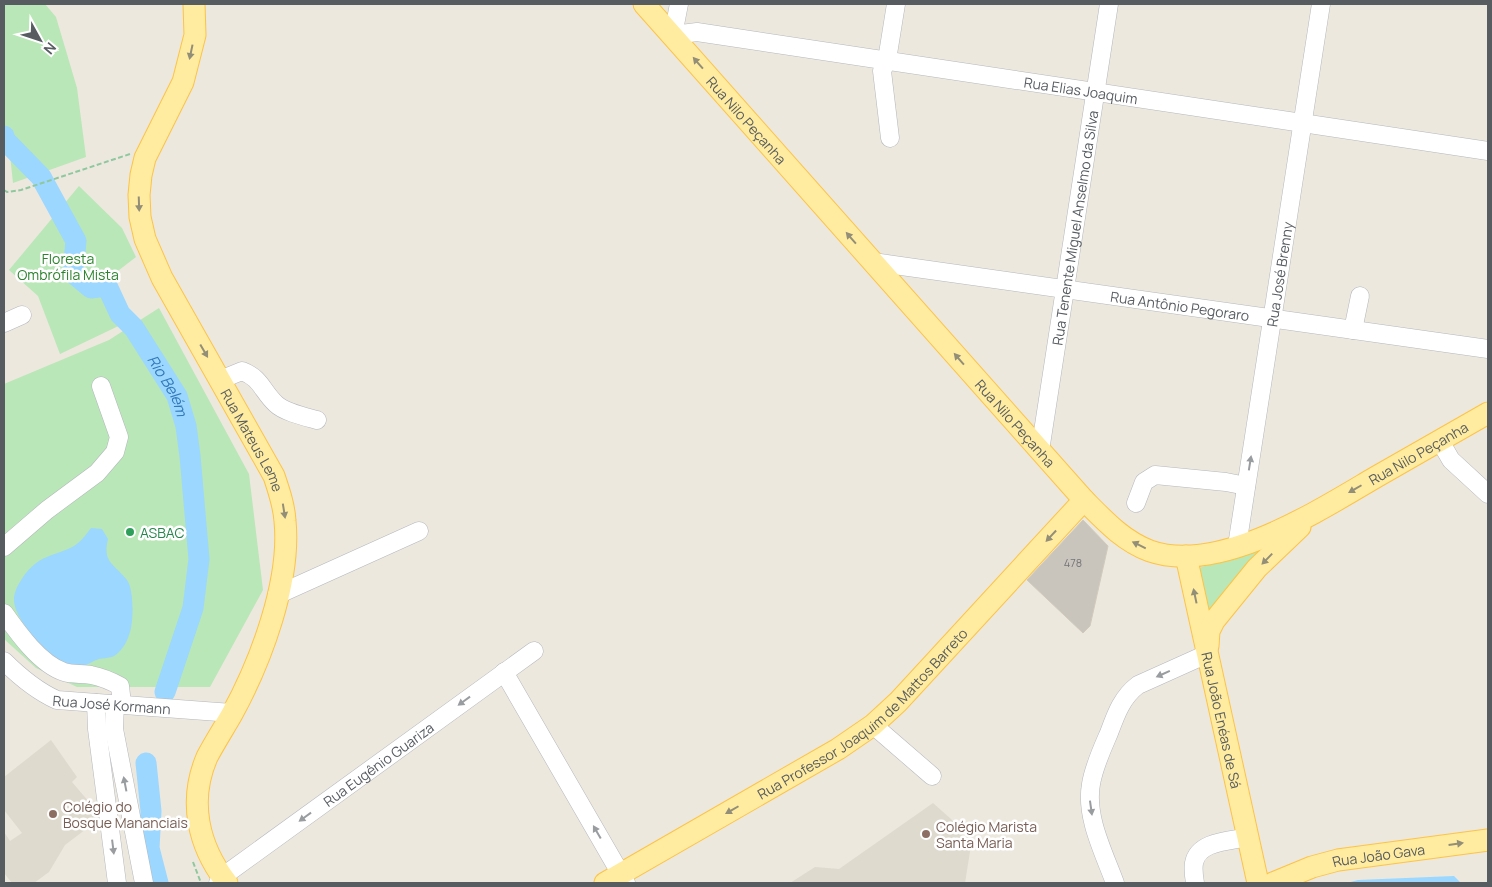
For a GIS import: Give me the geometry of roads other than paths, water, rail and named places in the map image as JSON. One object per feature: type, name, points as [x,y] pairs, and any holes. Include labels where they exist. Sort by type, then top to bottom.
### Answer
[{"type":"main road","name":"Rua Mateus Leme","points":[[194,4],[195,35],[183,82],[145,158],[140,175],[140,217],[145,239],[156,265],[274,476],[282,498],[285,521],[285,548],[271,624],[261,652],[232,713],[201,770],[198,787],[198,812],[201,836],[213,864],[223,881]]},
{"type":"main road","name":"Rua Nilo Peçanha","points":[[644,4],[1084,500],[1117,532],[1134,543],[1151,551],[1186,556],[1213,553],[1237,546],[1269,534],[1314,513],[1488,413]]},
{"type":"main road","name":"Rua Professor Joaquim de Mattos Barreto","points":[[618,880],[838,749],[873,726],[1084,500]]},
{"type":"main road","points":[[1207,654],[1209,631],[1214,621],[1257,568],[1314,513]]},
{"type":"main road","name":"Rua João Enéas de Sá","points":[[1186,556],[1258,883]]},
{"type":"main road","name":"Rua João Gava","points":[[1273,883],[1312,867],[1338,860],[1488,840]]},
{"type":"street","points":[[673,35],[680,4]]},
{"type":"street","points":[[890,138],[882,76],[887,60],[896,4]]},
{"type":"street","name":"Rua Tenente Miguel Anselmo da Silva","points":[[1040,451],[1110,4]]},
{"type":"street","name":"Rua José Brenny","points":[[1237,546],[1321,4]]},
{"type":"street","name":"Rua Elias Joaquim","points":[[673,35],[684,32],[697,32],[1488,151]]},
{"type":"street","name":"Rua Antônio Pegoraro","points":[[873,262],[1488,349]]},
{"type":"street","points":[[1353,330],[1360,296]]},
{"type":"street","points":[[4,323],[22,315]]},
{"type":"street","points":[[220,380],[242,370],[252,375],[277,405],[302,416],[317,420]]},
{"type":"street","points":[[4,547],[47,510],[97,473],[115,452],[120,437],[101,386]]},
{"type":"street","points":[[1440,441],[1452,460],[1488,494]]},
{"type":"street","points":[[1136,503],[1144,482],[1155,475],[1226,482],[1246,486]]},
{"type":"street","points":[[277,596],[419,531]]},
{"type":"street","points":[[4,613],[20,636],[50,664],[65,672],[92,675],[112,681],[120,686],[114,729],[144,883]]},
{"type":"street","name":"Rua Eugênio Guariza","points":[[223,881],[534,651]]},
{"type":"street","points":[[1115,883],[1095,828],[1090,795],[1097,762],[1110,729],[1122,701],[1138,685],[1207,654]]},
{"type":"street","name":"Rua José Kormann","points":[[4,661],[32,685],[57,700],[232,713]]},
{"type":"street","points":[[504,672],[618,880]]},
{"type":"street","points":[[96,703],[97,729],[117,883]]},
{"type":"street","points":[[873,726],[932,776]]},
{"type":"street","points":[[1195,883],[1194,862],[1200,852],[1211,844],[1248,838]]},
{"type":"water","points":[[91,528],[102,529],[108,539],[108,558],[129,584],[133,607],[132,623],[127,641],[117,654],[78,667],[59,660],[37,641],[20,619],[14,597],[25,574],[32,567],[39,561],[75,545],[82,540]]},
{"type":"water","points":[[1454,876],[1461,883],[1347,883],[1358,880]]},
{"type":"waterway","name":"Rio Belém","points":[[4,136],[5,140],[41,177],[76,241],[73,273],[91,288],[107,286],[120,314],[134,328],[177,396],[186,426],[199,559],[193,608],[165,692]]},
{"type":"waterway","name":"Rio Belém","points":[[146,763],[151,811],[149,848],[158,883]]},
{"type":"place","name":"ASBAC","points":[[130,532]]},
{"type":"place","name":"Colégio do Bosque Mananciais","points":[[53,814]]},
{"type":"place","name":"Colégio Marista Santa Maria","points":[[926,834]]},
{"type":"park label","name":"Floresta Ombrófila Mista","points":[[68,266]]}]
